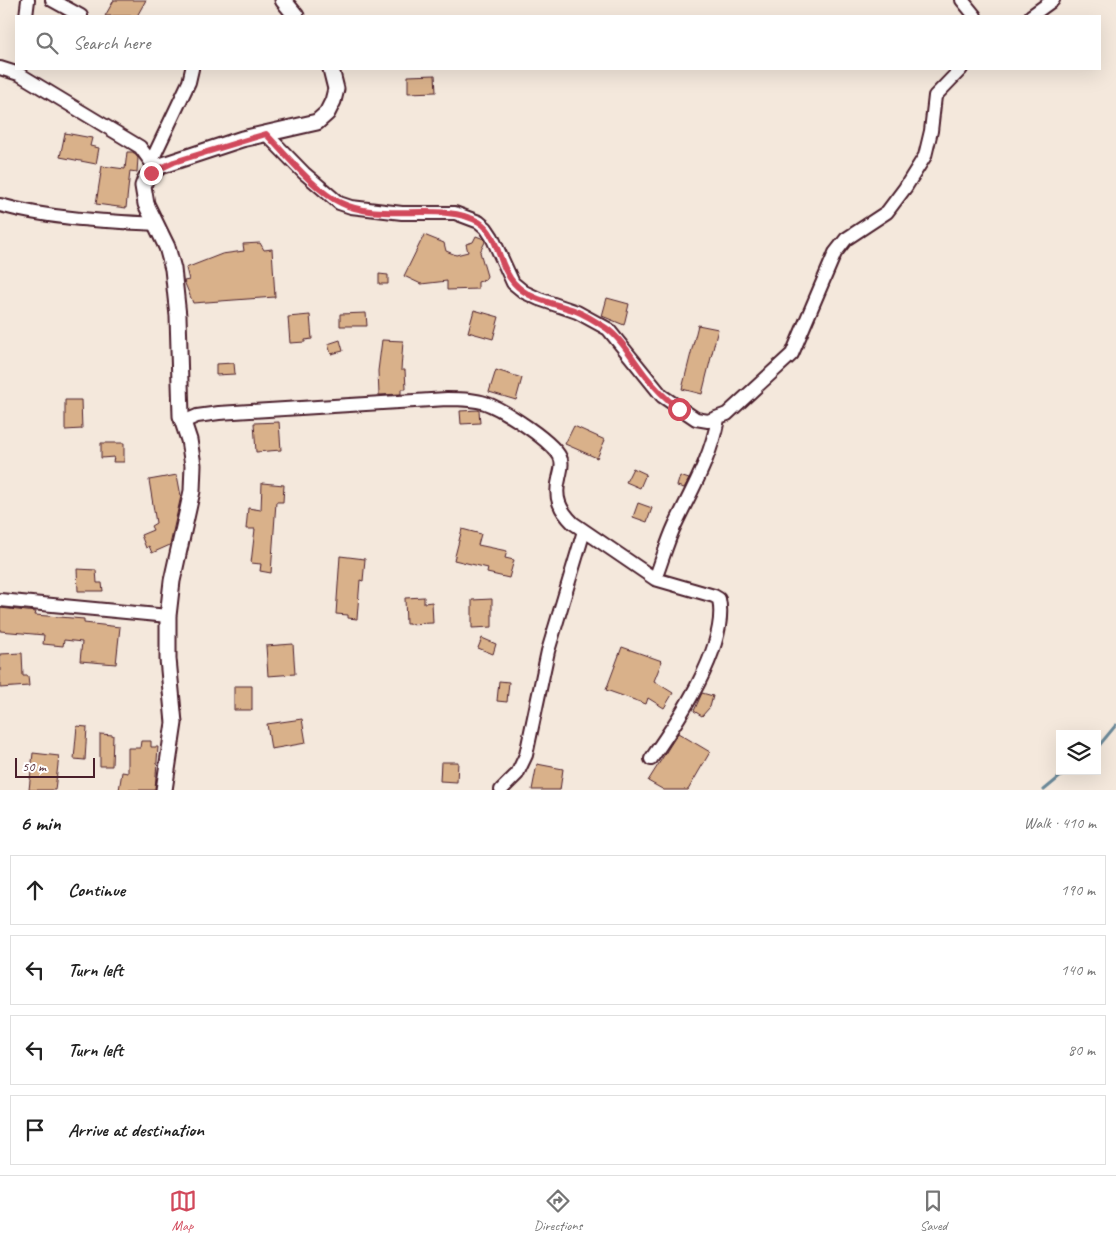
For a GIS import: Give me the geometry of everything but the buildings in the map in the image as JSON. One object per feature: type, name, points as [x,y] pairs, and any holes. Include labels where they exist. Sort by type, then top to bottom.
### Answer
[{"type":"street","points":[[26,15],[28,0]]},
{"type":"street","points":[[52,0],[79,15]]},
{"type":"street","points":[[283,0],[295,15]]},
{"type":"street","points":[[962,0],[974,15]]},
{"type":"street","points":[[1032,15],[1054,0]]},
{"type":"street","points":[[0,68],[20,72],[140,147],[154,166]]},
{"type":"street","points":[[164,790],[174,723],[168,659],[168,616],[172,581],[194,478],[189,440],[183,422],[178,363],[178,316],[173,269],[167,247],[146,204],[143,186],[154,166],[189,82],[192,70]]},
{"type":"street","points":[[154,166],[242,139],[317,122],[328,113],[336,89],[331,70]]},
{"type":"street","points":[[266,134],[304,172],[339,203],[351,207],[402,213],[455,213],[479,222],[492,237],[513,282],[524,292],[577,312],[608,329],[662,396],[696,419],[708,421],[728,414],[792,354],[835,253],[846,239],[887,212],[905,188],[925,156],[931,131],[935,96],[960,70]]},
{"type":"street","points":[[0,205],[25,212],[75,219],[156,224]]},
{"type":"street","points":[[183,422],[197,416],[218,413],[447,399],[483,402],[498,407],[556,450],[561,457],[562,466],[556,493],[557,502],[562,512],[584,531],[655,579],[719,599],[720,606],[712,652],[698,685],[681,716],[651,759]]},
{"type":"street","points":[[655,579],[675,526],[701,476],[714,438],[718,419]]},
{"type":"street","points":[[501,790],[517,774],[526,755],[548,651],[584,531]]},
{"type":"street","points":[[0,600],[168,616]]},
{"type":"waterway","points":[[1101,743],[1116,725]]},
{"type":"waterway","points":[[1044,790],[1062,775]]},
{"type":"route","points":[[151,173],[160,166],[242,139],[266,134],[326,193],[339,203],[351,207],[402,213],[455,213],[479,222],[492,237],[513,282],[524,292],[577,312],[608,329],[662,396],[679,409]]}]
